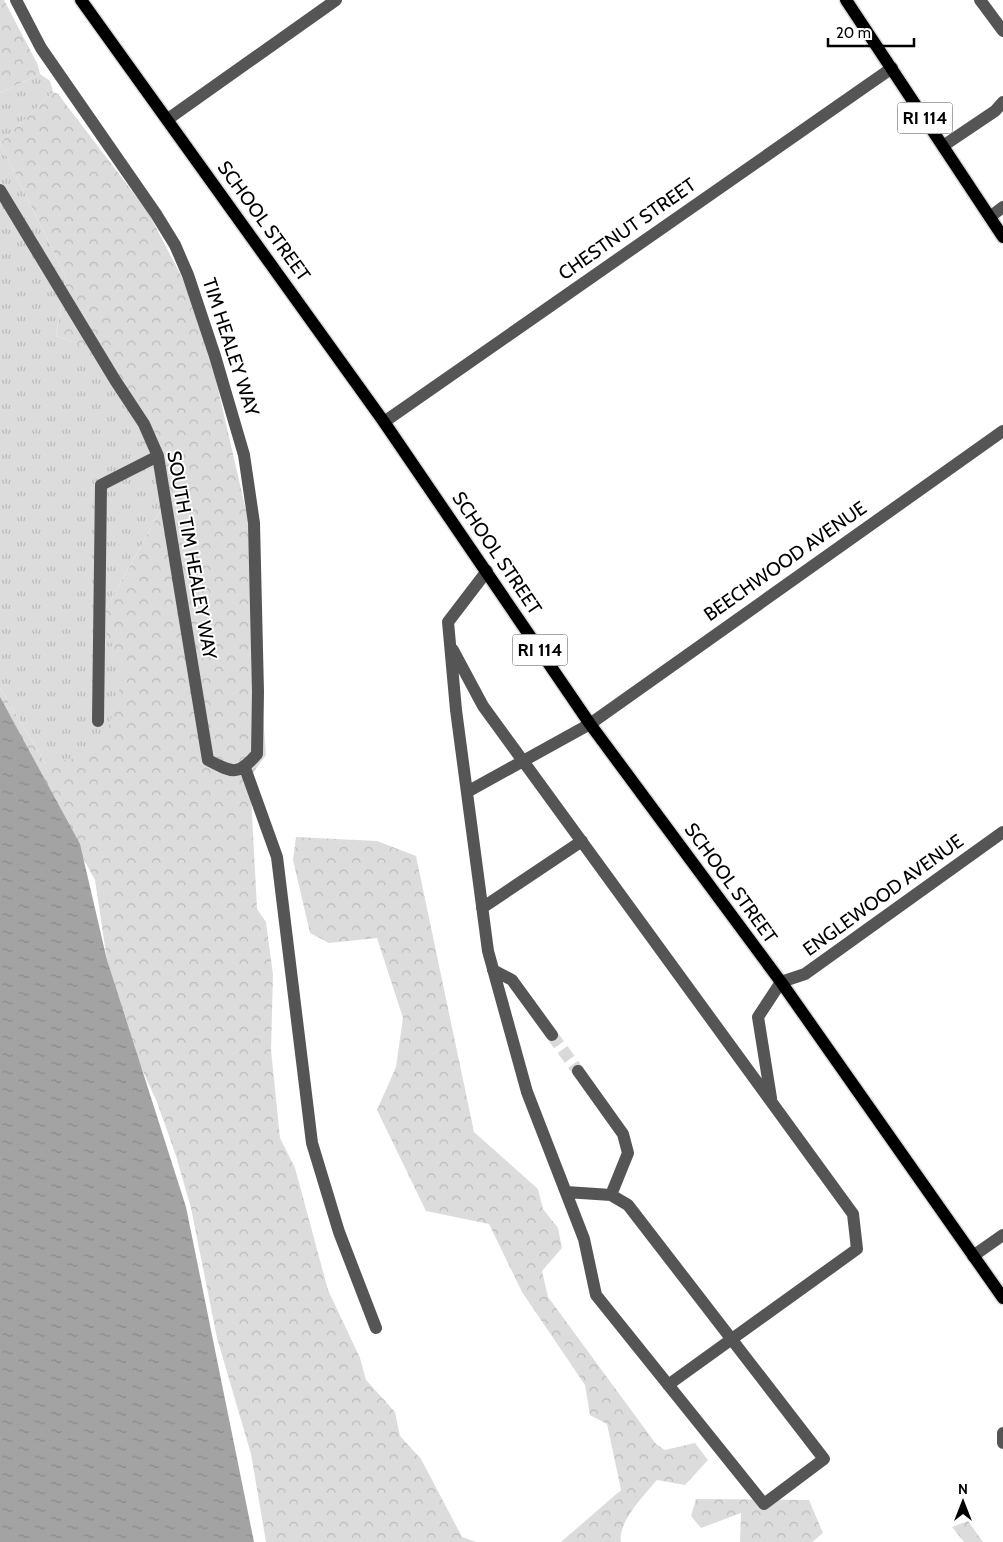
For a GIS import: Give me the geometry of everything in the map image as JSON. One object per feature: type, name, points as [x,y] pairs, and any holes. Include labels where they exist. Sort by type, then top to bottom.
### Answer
[{"type":"main road","name":"SCHOOL STREET","points":[[81,0],[384,422],[590,724],[781,982],[1003,1298]]},
{"type":"main road","name":"RI 114","points":[[846,0],[1003,237]]},
{"type":"street","name":"TIM HEALEY WAY","points":[[16,0],[41,48],[156,214],[174,245],[188,275],[216,356],[244,455],[254,523],[258,754],[245,768]]},
{"type":"street","points":[[168,119],[336,0]]},
{"type":"street","points":[[980,0],[1003,31]]},
{"type":"street","name":"CHESTNUT STREET","points":[[384,422],[892,68]]},
{"type":"street","points":[[943,146],[995,111],[1003,102]]},
{"type":"street","name":"SOUTH TIM HEALEY WAY","points":[[0,190],[110,373],[144,424],[158,456],[208,760],[230,771],[245,768]]},
{"type":"street","points":[[990,217],[1003,207]]},
{"type":"street","name":"BEECHWOOD AVENUE","points":[[467,792],[590,724],[1003,431]]},
{"type":"street","points":[[98,721],[101,485],[158,456]]},
{"type":"street","points":[[486,572],[448,622],[467,792],[488,950],[527,1092],[584,1239],[596,1295],[764,1504],[824,1459],[734,1339],[628,1205],[611,1195],[566,1192]]},
{"type":"street","points":[[450,646],[483,706],[853,1214],[858,1249],[668,1385]]},
{"type":"street","points":[[245,768],[277,857],[312,1143],[339,1232],[376,1328]]},
{"type":"street","name":"ENGLEWOOD AVENUE","points":[[781,982],[805,974],[1003,832]]},
{"type":"street","points":[[482,908],[582,842]]},
{"type":"street","points":[[493,970],[512,980],[552,1035]]},
{"type":"street","points":[[771,1100],[758,1017],[781,982]]},
{"type":"street","points":[[578,1071],[623,1134],[628,1153],[611,1195]]},
{"type":"street","points":[[973,1256],[1003,1235]]},
{"type":"street","points":[[1003,1433],[1003,1443]]},
{"type":"green space","points":[[0,0],[4,0],[38,65],[40,74],[0,93]]},
{"type":"green space","points":[[40,74],[50,81],[53,92],[0,143],[0,93]]},
{"type":"green space","points":[[53,92],[58,94],[148,212],[188,289],[208,346],[248,519],[266,755],[250,777],[257,909],[266,922],[273,975],[271,1050],[280,1138],[295,1168],[328,1290],[360,1358],[366,1380],[395,1412],[400,1436],[421,1459],[462,1537],[476,1542],[266,1542],[251,1454],[217,1338],[191,1208],[176,1156],[157,1102],[125,1032],[107,960],[95,880],[0,706],[0,688],[46,764],[100,620],[164,504],[76,342],[56,336],[66,277],[0,143]]},
{"type":"green space","points":[[0,143],[66,277],[56,336],[76,342],[108,372],[156,472],[164,504],[100,620],[125,671],[101,753],[46,764],[0,688]]},
{"type":"green space","points":[[296,837],[377,841],[416,856],[474,1132],[538,1189],[543,1209],[558,1228],[562,1248],[542,1271],[548,1297],[656,1444],[665,1450],[695,1443],[708,1460],[685,1485],[657,1480],[627,1518],[621,1534],[621,1542],[561,1542],[621,1490],[607,1424],[590,1415],[585,1385],[522,1292],[489,1224],[426,1211],[377,1110],[396,1067],[403,1018],[377,938],[329,943],[310,933],[293,860]]},
{"type":"green space","points":[[696,1499],[809,1500],[823,1533],[812,1542],[740,1542],[741,1513],[701,1528],[691,1516]]},
{"type":"green space","points":[[968,1521],[983,1542],[964,1542],[952,1527]]},
{"type":"water","points":[[0,697],[80,844],[107,960],[186,1207],[254,1542],[0,1542]]},
{"type":"tunnel","points":[[552,1035],[578,1071]]}]
